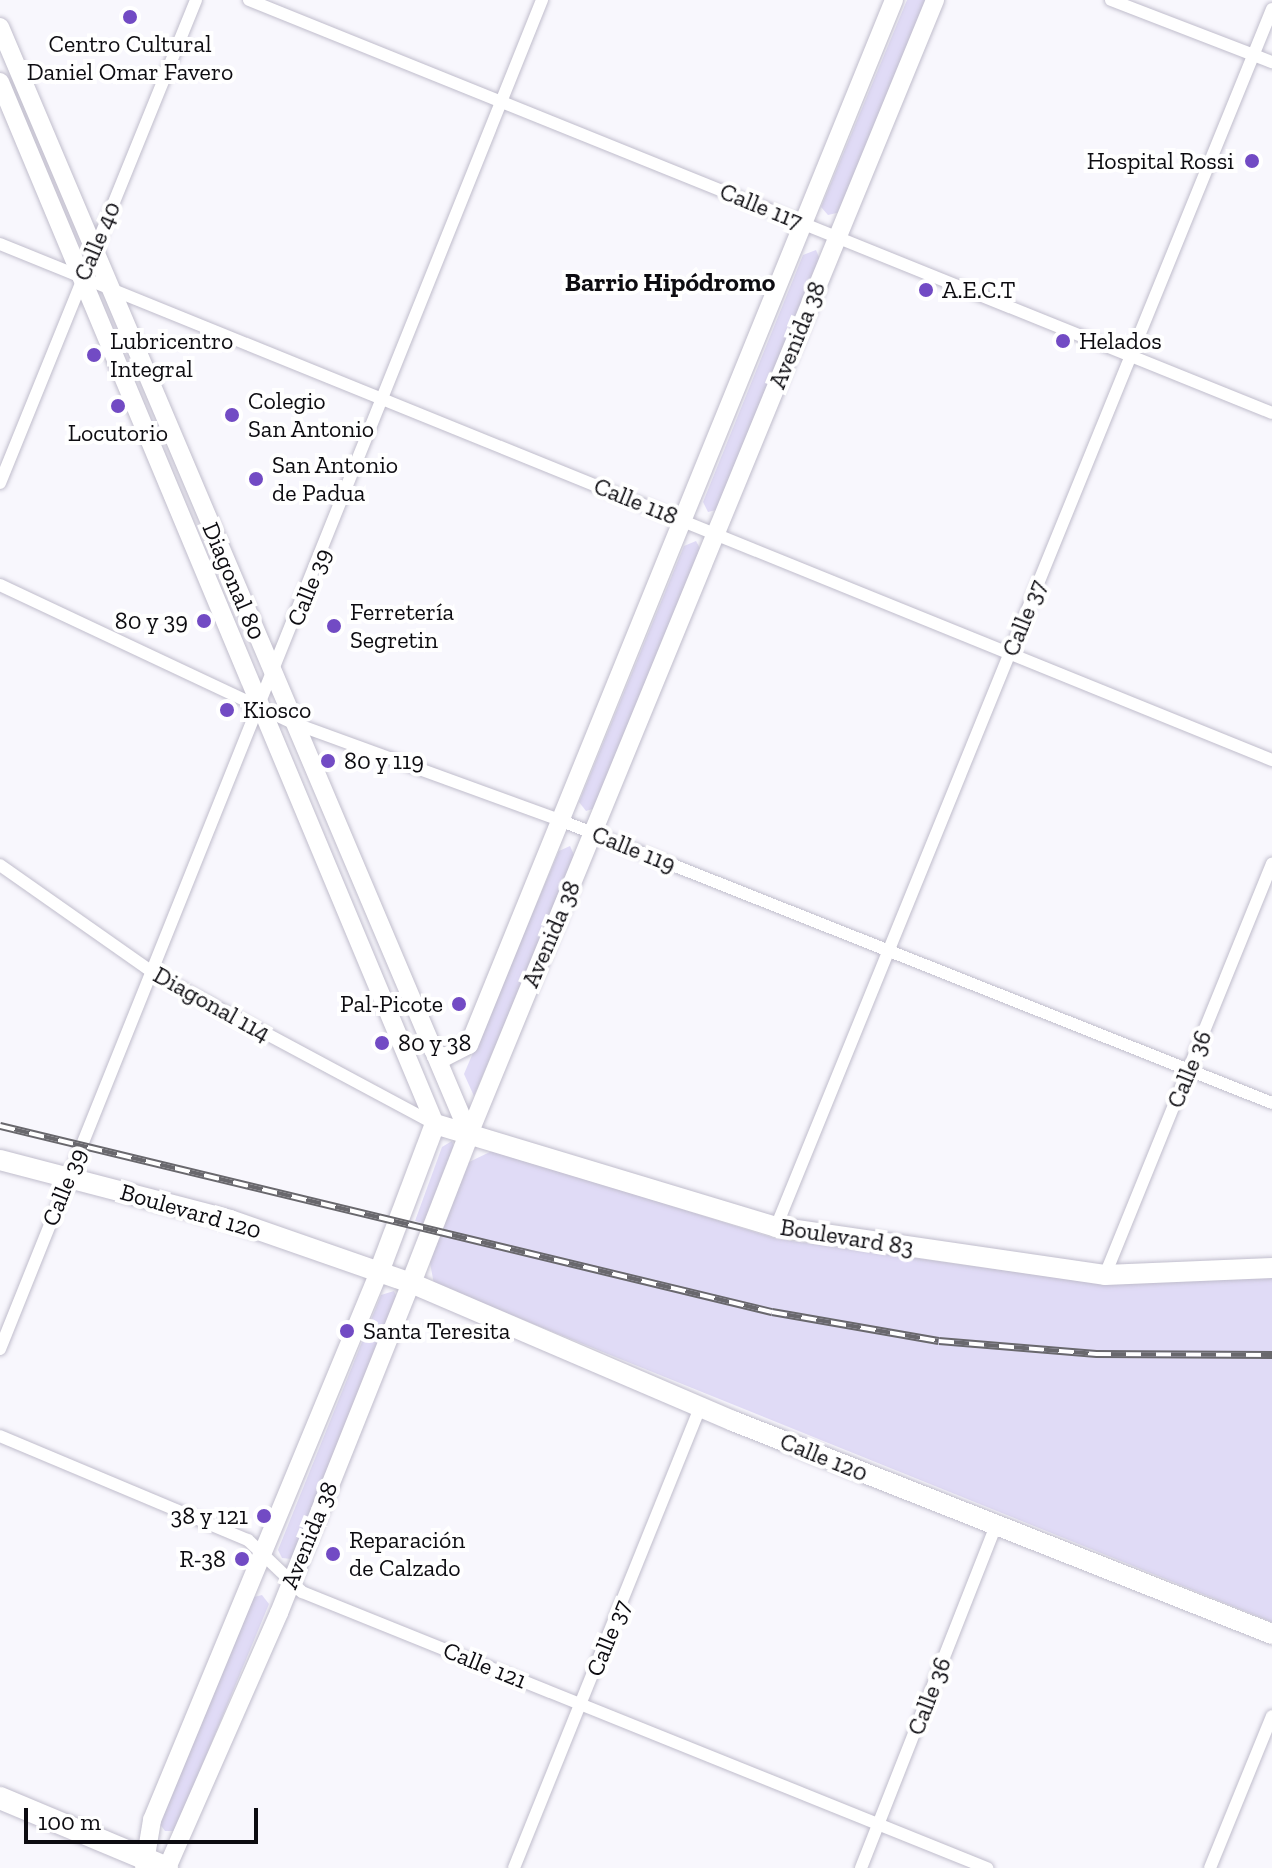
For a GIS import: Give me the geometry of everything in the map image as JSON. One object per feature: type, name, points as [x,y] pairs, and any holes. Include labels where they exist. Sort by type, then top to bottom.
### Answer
[{"type":"highway","points":[[0,1798],[144,1863],[167,1868]]},
{"type":"main road","name":"Avenida 38","points":[[433,1050],[443,1058],[469,1045],[894,0]]},
{"type":"main road","name":"Avenida 38","points":[[167,1868],[289,1585],[469,1134],[935,0]]},
{"type":"main road","name":"Diagonal 80","points":[[0,27],[469,1134]]},
{"type":"main road","name":"Diagonal 80","points":[[0,82],[435,1124]]},
{"type":"main road","name":"Avenida 38","points":[[144,1863],[152,1820],[379,1272],[435,1124]]},
{"type":"main road","name":"Boulevard 83","points":[[435,1124],[776,1227],[1105,1275],[1272,1268]]},
{"type":"main road","name":"Boulevard 120","points":[[0,1160],[230,1220],[379,1272]]},
{"type":"main road","name":"Calle 120","points":[[379,1272],[700,1407],[1272,1634]]},
{"type":"street","name":"Calle 40","points":[[0,483],[81,277],[94,252],[196,0]]},
{"type":"street","name":"Calle 117","points":[[249,0],[1272,413]]},
{"type":"street","name":"Calle 39","points":[[0,1349],[68,1176],[155,974],[499,101],[542,0]]},
{"type":"street","points":[[1111,0],[1272,62]]},
{"type":"street","name":"Calle 37","points":[[776,1227],[1272,9]]},
{"type":"street","name":"Calle 118","points":[[0,244],[1272,760]]},
{"type":"street","name":"Calle 119","points":[[0,585],[293,723],[593,833],[1272,1103]]},
{"type":"street","name":"Calle 36","points":[[1105,1275],[1272,864]]},
{"type":"street","name":"Diagonal 114","points":[[0,865],[155,974],[435,1124]]},
{"type":"street","name":"Calle 37","points":[[514,1868],[700,1407]]},
{"type":"street","name":"Calle 121","points":[[0,1436],[248,1540],[263,1552],[289,1585],[987,1868]]},
{"type":"street","name":"Calle 36","points":[[861,1868],[996,1525]]},
{"type":"street","points":[[1210,1868],[1272,1716]]},
{"type":"shaded area","points":[[907,0],[927,0],[841,212],[828,215],[821,207]]},
{"type":"shaded area","points":[[816,250],[821,262],[720,509],[708,512],[703,502],[803,255]]},
{"type":"shaded area","points":[[696,541],[702,552],[596,808],[586,811],[579,802],[684,546]]},
{"type":"shaded area","points":[[570,846],[575,857],[474,1096],[464,1074],[559,851]]},
{"type":"shaded area","points":[[452,1141],[456,1153],[428,1225],[415,1221],[442,1147]]},
{"type":"shaded area","points":[[494,1150],[777,1239],[1103,1284],[1272,1278],[1272,1622],[434,1284],[429,1258],[465,1164]]},
{"type":"shaded area","points":[[394,1291],[399,1302],[291,1559],[282,1558],[278,1550],[381,1295]]},
{"type":"shaded area","points":[[262,1595],[269,1604],[175,1831],[165,1831],[159,1823],[254,1597]]},
{"type":"railway","points":[[0,1126],[772,1312],[939,1341],[1096,1354],[1272,1355]]},
{"type":"place","name":"Centro Cultural Daniel Omar Favero","points":[[130,17]]},
{"type":"place","name":"Hospital Rossi","points":[[1252,161]]},
{"type":"place","name":"A.E.C.T","points":[[926,290]]},
{"type":"place","name":"Helados","points":[[1063,341]]},
{"type":"place","name":"Lubricentro Integral","points":[[94,355]]},
{"type":"place","name":"Locutorio","points":[[118,406]]},
{"type":"place","name":"Colegio San Antonio","points":[[232,415]]},
{"type":"place","name":"San Antonio de Padua","points":[[256,479]]},
{"type":"place","name":"80 y 39","points":[[204,621]]},
{"type":"place","name":"Ferretería Segretin","points":[[334,626]]},
{"type":"place","name":"Kiosco","points":[[227,710]]},
{"type":"place","name":"80 y 119","points":[[328,761]]},
{"type":"place","name":"Pal-Picote","points":[[459,1004]]},
{"type":"place","name":"80 y 38","points":[[382,1043]]},
{"type":"place","name":"Santa Teresita","points":[[347,1331]]},
{"type":"place","name":"38 y 121","points":[[264,1516]]},
{"type":"place","name":"Reparación de Calzado","points":[[333,1554]]},
{"type":"place","name":"R-38","points":[[242,1559]]},
{"type":"district","name":"Barrio Hipódromo","points":[[670,283]]}]
